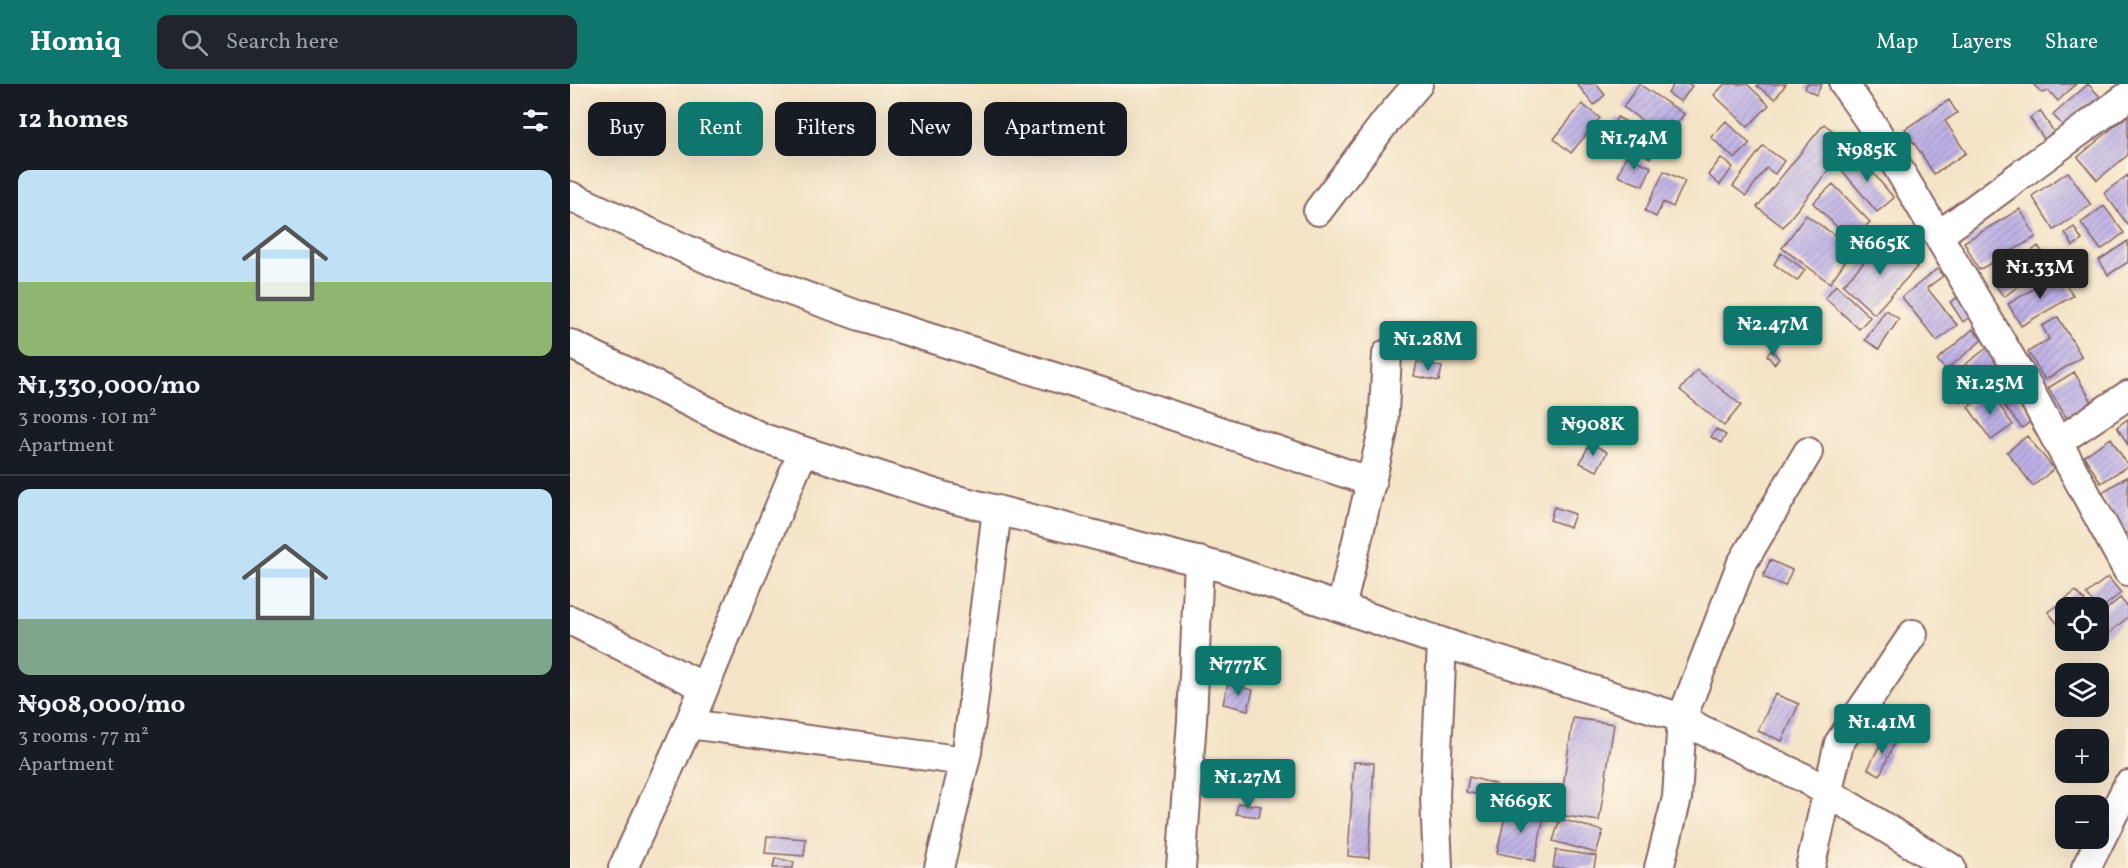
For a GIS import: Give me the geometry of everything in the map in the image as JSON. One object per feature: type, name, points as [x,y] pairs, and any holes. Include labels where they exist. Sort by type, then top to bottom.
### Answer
[{"type":"street","points":[[1318,211],[1386,120],[1418,84]]},
{"type":"street","points":[[1844,84],[1875,129],[2026,384],[2128,571]]},
{"type":"street","points":[[1939,235],[2128,96]]},
{"type":"street","points":[[570,196],[727,268],[860,316],[1372,482]]},
{"type":"street","points":[[570,344],[763,438],[942,496],[1224,568],[1442,643],[1682,718],[1804,778],[1951,868]]},
{"type":"street","points":[[1341,608],[1383,431],[1388,354]]},
{"type":"street","points":[[2058,442],[2128,395]]},
{"type":"street","points":[[623,868],[689,724],[803,451]]},
{"type":"street","points":[[1659,868],[1677,798],[1682,718],[1741,565],[1808,452]]},
{"type":"street","points":[[939,868],[965,761],[997,510]]},
{"type":"street","points":[[1181,868],[1192,720],[1199,561]]},
{"type":"street","points":[[570,620],[704,687]]},
{"type":"street","points":[[1820,863],[1828,794],[1839,743],[1913,634]]},
{"type":"street","points":[[1438,868],[1435,796],[1442,643]]},
{"type":"street","points":[[689,724],[965,761]]},
{"type":"street","points":[[2086,868],[2128,785]]},
{"type":"building","points":[[1577,84],[1596,84],[1605,95],[1594,105]]},
{"type":"building","points":[[1639,84],[1684,114],[1667,138],[1623,107]]},
{"type":"building","points":[[1674,84],[1692,86],[1681,102],[1668,93]]},
{"type":"building","points":[[1725,84],[1747,84],[1769,105],[1748,127],[1714,95]]},
{"type":"building","points":[[1759,84],[1786,84],[1775,99],[1757,86]]},
{"type":"building","points":[[1807,84],[1822,84],[1816,95],[1805,89]]},
{"type":"building","points":[[2033,84],[2076,84],[2058,101],[2049,91],[2042,93]]},
{"type":"building","points":[[2088,84],[2104,101],[2069,132],[2053,115]]},
{"type":"building","points":[[1949,100],[1957,113],[1945,121],[1966,153],[1934,174],[1905,129]]},
{"type":"building","points":[[1582,104],[1600,118],[1571,153],[1554,139]]},
{"type":"building","points":[[2040,111],[2058,138],[2048,145],[2030,118]]},
{"type":"building","points":[[2128,115],[2128,155],[2097,180],[2078,157]]},
{"type":"building","points":[[1617,117],[1660,140],[1650,158],[1608,135]]},
{"type":"building","points":[[1726,121],[1750,144],[1735,159],[1711,137]]},
{"type":"building","points":[[1824,124],[1850,144],[1783,227],[1757,207]]},
{"type":"building","points":[[1763,146],[1784,161],[1775,174],[1766,168],[1746,196],[1733,186]]},
{"type":"building","points":[[1857,154],[1894,198],[1877,212],[1840,168]]},
{"type":"building","points":[[1626,156],[1651,167],[1643,186],[1618,176]]},
{"type":"building","points":[[1721,158],[1733,167],[1720,185],[1708,175]]},
{"type":"building","points":[[1664,171],[1685,181],[1673,207],[1663,202],[1656,217],[1645,211]]},
{"type":"building","points":[[2068,172],[2091,205],[2054,230],[2032,196]]},
{"type":"building","points":[[2128,175],[2128,225],[2104,193]]},
{"type":"building","points":[[1833,184],[1870,222],[1851,241],[1813,203]]},
{"type":"building","points":[[2104,206],[2124,233],[2101,250],[2081,223]]},
{"type":"building","points":[[2020,209],[2036,237],[1979,270],[1964,242]]},
{"type":"building","points":[[1806,215],[1854,249],[1830,283],[1782,248]]},
{"type":"building","points":[[2074,227],[2082,240],[2073,246],[2065,233]]},
{"type":"building","points":[[1886,238],[1917,267],[1874,314],[1843,285]]},
{"type":"building","points":[[2128,241],[2128,262],[2108,275],[2099,260]]},
{"type":"building","points":[[2038,246],[2050,262],[2004,297],[1992,281]]},
{"type":"building","points":[[1781,253],[1805,270],[1797,281],[1774,264]]},
{"type":"building","points":[[1937,269],[1943,276],[1927,288],[1957,325],[1937,341],[1902,297]]},
{"type":"building","points":[[2059,274],[2073,296],[2021,326],[2008,304]]},
{"type":"building","points":[[1836,285],[1870,317],[1859,329],[1825,298]]},
{"type":"building","points":[[1961,295],[1974,314],[1963,322],[1950,302]]},
{"type":"building","points":[[1886,310],[1899,319],[1879,349],[1865,340]]},
{"type":"building","points":[[2058,317],[2082,357],[2045,380],[2028,352],[2049,339],[2042,326]]},
{"type":"building","points":[[1973,329],[1982,340],[1946,370],[1937,360]]},
{"type":"building","points":[[1988,347],[2004,369],[1961,403],[1944,381]]},
{"type":"building","points":[[1772,350],[1779,359],[1774,364],[1767,355]]},
{"type":"building","points":[[1417,362],[1442,367],[1439,381],[1414,376]]},
{"type":"building","points":[[1697,370],[1741,405],[1724,426],[1680,390]]},
{"type":"building","points":[[2074,372],[2097,410],[2071,425],[2048,388]]},
{"type":"building","points":[[2009,388],[2034,419],[2022,428],[1998,398]]},
{"type":"building","points":[[1990,392],[2013,425],[1991,440],[1968,407]]},
{"type":"building","points":[[2128,419],[2128,445],[2117,427]]},
{"type":"building","points":[[1716,429],[1726,435],[1721,443],[1711,437]]},
{"type":"building","points":[[2027,436],[2054,469],[2033,486],[2007,452]]},
{"type":"building","points":[[2111,438],[2128,466],[2101,483],[2084,456]]},
{"type":"building","points":[[1590,443],[1607,452],[1597,471],[1580,463]]},
{"type":"building","points":[[2128,476],[2128,532],[2125,534],[2101,493]]},
{"type":"building","points":[[1554,507],[1575,514],[1570,527],[1550,520]]},
{"type":"building","points":[[1770,560],[1792,570],[1785,586],[1763,577]]},
{"type":"building","points":[[2108,577],[2121,593],[2109,602],[2109,597],[2089,597],[2086,594]]},
{"type":"building","points":[[2076,591],[2081,597],[2068,597]]},
{"type":"building","points":[[2120,598],[2128,607],[2128,617],[2109,633],[2109,607]]},
{"type":"building","points":[[2055,607],[2055,621],[2048,612]]},
{"type":"building","points":[[1228,684],[1253,690],[1248,710],[1223,704]]},
{"type":"building","points":[[1775,694],[1799,704],[1782,741],[1758,731]]},
{"type":"building","points":[[1573,718],[1614,724],[1599,821],[1559,815]]},
{"type":"building","points":[[1885,734],[1896,739],[1880,775],[1868,769]]},
{"type":"building","points":[[1354,762],[1374,763],[1369,858],[1348,856]]},
{"type":"building","points":[[1469,777],[1496,784],[1492,798],[1466,792]]},
{"type":"building","points":[[1238,803],[1261,806],[1259,817],[1236,814]]},
{"type":"building","points":[[1507,807],[1544,816],[1535,861],[1497,853]]},
{"type":"building","points":[[1560,819],[1603,831],[1596,853],[1553,841]]},
{"type":"building","points":[[767,836],[806,839],[804,856],[765,853]]},
{"type":"building","points":[[1556,850],[1596,856],[1594,868],[1553,868]]},
{"type":"building","points":[[775,858],[794,862],[793,868],[773,868]]}]
